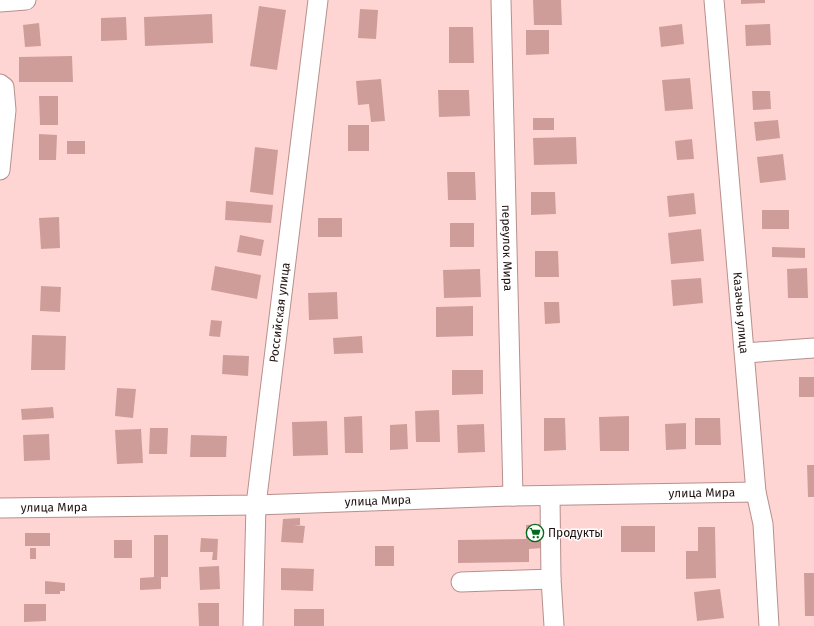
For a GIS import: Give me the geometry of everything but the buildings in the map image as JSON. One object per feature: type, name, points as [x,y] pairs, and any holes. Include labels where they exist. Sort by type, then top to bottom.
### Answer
[{"type":"street","points":[[0,2],[26,0]]},
{"type":"street","name":"Российская улица","points":[[253,626],[256,505],[318,0]]},
{"type":"street","name":"переулок Мира","points":[[501,0],[513,496]]},
{"type":"street","name":"Казачья улица","points":[[714,0],[756,492],[763,524],[769,626]]},
{"type":"street","points":[[0,84],[4,87],[6,110],[0,170]]},
{"type":"street","points":[[745,353],[814,348]]},
{"type":"street","name":"улица Мира","points":[[0,508],[256,505],[513,496],[756,492]]},
{"type":"street","points":[[550,496],[551,579],[554,626]]},
{"type":"street","points":[[461,582],[551,579]]},
{"type":"place","name":"Продукты","points":[[535,533]]}]
